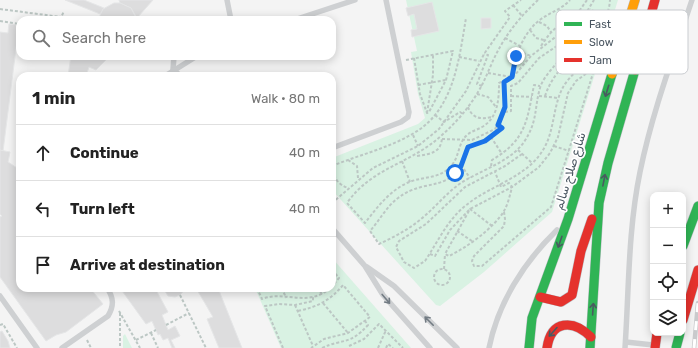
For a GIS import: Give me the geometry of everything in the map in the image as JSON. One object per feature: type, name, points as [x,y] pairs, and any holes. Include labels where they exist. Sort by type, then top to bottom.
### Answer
[{"type":"highway","name":"شارع صلاح سالم","points":[[632,10],[635,0]]},
{"type":"highway","points":[[652,10],[655,0]]},
{"type":"highway","name":"شارع صلاح سالم","points":[[529,348],[532,318],[568,219],[612,74]]},
{"type":"highway","points":[[590,348],[600,203],[608,162],[634,74]]},
{"type":"highway","points":[[540,296],[561,302],[572,295],[585,235],[600,203]]},
{"type":"highway","points":[[686,238],[698,206]]},
{"type":"highway","points":[[686,310],[698,270]]},
{"type":"highway","points":[[547,348],[548,337],[553,330],[561,325],[570,324],[580,327],[591,337]]},
{"type":"highway","points":[[658,336],[658,347]]},
{"type":"highway","points":[[672,347],[678,336]]},
{"type":"lane","points":[[227,0],[229,16]]},
{"type":"lane","points":[[306,16],[355,0]]},
{"type":"lane","points":[[336,146],[401,122],[408,117],[410,112],[386,0]]},
{"type":"lane","points":[[688,12],[692,0]]},
{"type":"lane","points":[[173,70],[174,60]]},
{"type":"lane","points":[[170,72],[190,60]]},
{"type":"lane","points":[[658,347],[625,345],[632,231],[640,172],[652,122],[668,74]]},
{"type":"lane","points":[[489,348],[494,328],[508,296],[537,249],[568,219]]},
{"type":"lane","points":[[336,233],[365,266],[383,295],[430,348]]},
{"type":"lane","points":[[365,266],[394,286],[457,348]]},
{"type":"lane","points":[[62,348],[108,316],[112,310],[113,302],[109,292]]},
{"type":"lane","points":[[0,296],[37,348]]},
{"type":"lane","points":[[672,347],[682,348]]},
{"type":"path","points":[[336,199],[358,179],[384,162],[418,146],[434,133],[466,92],[479,61],[510,17],[506,11],[521,0]]},
{"type":"path","points":[[538,0],[522,16],[505,38],[477,94],[463,114],[442,137],[414,156],[370,178],[361,186],[347,203],[365,223],[386,198],[410,182],[438,176],[449,169],[457,158],[463,141],[471,132],[483,126],[492,117],[496,108],[499,83],[512,77],[530,56],[556,36]]},
{"type":"path","points":[[565,5],[566,0]]},
{"type":"path","points":[[559,10],[570,0]]},
{"type":"path","points":[[581,10],[587,0]]},
{"type":"path","points":[[590,9],[594,0]]},
{"type":"path","points":[[607,10],[610,0]]},
{"type":"path","points":[[513,6],[522,16]]},
{"type":"path","points":[[0,8],[54,16]]},
{"type":"path","points":[[62,16],[64,11]]},
{"type":"path","points":[[512,77],[514,62],[518,51],[530,30],[538,22],[556,12]]},
{"type":"path","points":[[0,21],[16,23]]},
{"type":"path","points":[[538,22],[545,24],[551,32]]},
{"type":"path","points":[[540,47],[556,27]]},
{"type":"path","points":[[530,30],[536,38],[545,40]]},
{"type":"path","points":[[505,38],[520,46]]},
{"type":"path","points":[[504,112],[511,111],[511,86],[518,83],[539,58],[556,46]]},
{"type":"path","points":[[399,62],[453,51],[446,80],[435,104],[427,113]]},
{"type":"path","points":[[518,51],[530,56]]},
{"type":"path","points":[[482,86],[477,84],[488,55],[484,54]]},
{"type":"path","points":[[427,113],[432,82],[433,55]]},
{"type":"path","points":[[459,57],[479,61]]},
{"type":"path","points":[[414,58],[422,103],[427,113]]},
{"type":"path","points":[[498,125],[502,128],[491,138],[468,147],[461,166],[448,179],[440,183],[413,190],[398,198],[370,231],[379,244],[417,222],[450,192],[470,178],[518,150],[531,130],[536,113],[540,86],[556,65]]},
{"type":"path","points":[[487,73],[512,77]]},
{"type":"path","points":[[545,96],[548,86],[556,74]]},
{"type":"path","points":[[522,154],[495,172],[474,182],[456,194],[426,224],[399,241],[396,247],[404,262],[414,268],[420,265],[430,254],[439,236],[457,213],[474,199],[532,163],[541,154],[550,135],[558,98],[567,81],[573,74]]},
{"type":"path","points":[[430,254],[435,256],[450,230],[470,209],[512,187],[539,167],[554,146],[561,125],[565,100],[568,93],[576,81],[586,74]]},
{"type":"path","points":[[504,212],[505,219],[502,228],[472,258],[473,264],[477,267],[482,266],[548,210],[569,151],[593,74]]},
{"type":"path","points":[[418,85],[446,80]]},
{"type":"path","points":[[442,137],[463,141],[472,140],[484,135],[498,125],[504,112],[504,82]]},
{"type":"path","points":[[491,166],[492,160],[514,145],[524,130],[529,115],[534,85],[540,86]]},
{"type":"path","points":[[477,94],[488,96],[496,108]]},
{"type":"path","points":[[512,96],[532,97]]},
{"type":"path","points":[[539,96],[558,98]]},
{"type":"path","points":[[468,107],[472,114],[479,118],[492,117]]},
{"type":"path","points":[[444,122],[460,112],[463,114]]},
{"type":"path","points":[[435,115],[444,122]]},
{"type":"path","points":[[412,134],[418,146]]},
{"type":"path","points":[[414,156],[436,152],[441,145],[442,137]]},
{"type":"path","points":[[491,138],[502,154]]},
{"type":"path","points":[[554,146],[569,151]]},
{"type":"path","points":[[518,150],[532,163]]},
{"type":"path","points":[[347,160],[351,160],[357,166],[359,175],[358,179]]},
{"type":"path","points":[[402,162],[410,182]]},
{"type":"path","points":[[461,166],[470,178]]},
{"type":"path","points":[[495,172],[501,187],[509,183],[512,187]]},
{"type":"path","points":[[336,179],[348,188]]},
{"type":"path","points":[[445,254],[450,255],[492,226],[504,212],[512,187]]},
{"type":"path","points":[[470,209],[492,226]]},
{"type":"path","points":[[444,269],[445,254],[470,209]]},
{"type":"path","points":[[457,231],[472,241]]},
{"type":"path","points":[[444,269],[450,273],[450,280],[445,285],[441,285],[435,281],[435,274],[437,271],[444,269]]},
{"type":"path","points":[[295,305],[312,347],[324,339],[348,333],[370,317],[343,285],[322,303],[298,312]]},
{"type":"path","points":[[259,292],[262,299],[272,296],[286,298],[313,297],[325,292]]},
{"type":"path","points":[[283,292],[286,298]]},
{"type":"path","points":[[180,295],[206,348]]},
{"type":"path","points":[[283,348],[265,306],[279,304],[295,305],[313,301],[313,297]]},
{"type":"path","points":[[113,302],[140,348]]},
{"type":"path","points":[[322,303],[348,333]]},
{"type":"path","points":[[120,312],[120,348]]},
{"type":"path","points":[[166,325],[189,313]]},
{"type":"path","points":[[322,348],[346,342],[356,337],[368,325],[365,321]]},
{"type":"path","points":[[0,325],[3,324],[17,348]]},
{"type":"path","points":[[346,342],[350,347],[364,339],[379,324],[403,348]]},
{"type":"path","points":[[136,340],[156,330]]},
{"type":"path","points":[[378,348],[386,330]]},
{"type":"path","points":[[151,333],[158,348]]},
{"type":"path","points":[[386,348],[388,344],[392,348]]},
{"type":"green space","points":[[406,0],[618,0],[615,10],[556,10],[556,74],[595,74],[552,212],[484,272],[440,306],[436,305],[336,194],[336,156],[418,124],[425,118],[418,94],[411,52],[417,51]]},
{"type":"green space","points":[[336,263],[411,348],[281,348],[257,292],[336,292]]},
{"type":"green space","points":[[125,334],[132,348],[123,348],[123,336]]},
{"type":"building","points":[[65,0],[84,0],[104,8],[100,14]]},
{"type":"building","points":[[119,0],[153,0],[139,16],[136,16],[131,8],[120,3]]},
{"type":"building","points":[[432,2],[439,31],[412,37],[411,30],[417,29],[414,14],[408,16],[406,8]]},
{"type":"building","points":[[114,3],[120,3],[131,8],[135,16],[100,16],[103,9]]},
{"type":"building","points":[[481,18],[491,18],[491,28],[481,29]]},
{"type":"building","points":[[9,24],[16,25],[16,49],[3,151],[0,150],[0,32],[8,33]]},
{"type":"building","points":[[70,60],[106,60],[96,70],[89,67],[87,72],[69,72]]},
{"type":"building","points":[[0,150],[10,152],[8,162],[16,167],[16,292],[93,292],[103,304],[66,332],[56,335],[46,341],[0,277],[0,217],[2,216],[0,214]]},
{"type":"building","points":[[123,292],[157,292],[168,312],[162,315],[168,330],[175,326],[180,336],[171,340],[175,348],[172,348],[168,338],[163,340],[160,334],[158,335],[152,321],[146,324]]},
{"type":"building","points":[[166,292],[183,292],[175,297],[168,296]]},
{"type":"building","points":[[198,292],[220,292],[242,348],[219,348],[207,319],[213,317]]},
{"type":"building","points":[[2,331],[10,348],[0,348],[0,332]]},
{"type":"railway","points":[[694,348],[698,303]]},
{"type":"traffic: fast","points":[[529,348],[532,318],[568,219],[612,74]]},
{"type":"traffic: fast","points":[[590,348],[599,203],[608,163],[634,74]]},
{"type":"traffic: fast","points":[[686,238],[698,206]]},
{"type":"traffic: fast","points":[[676,348],[679,336]]},
{"type":"traffic: slow","points":[[632,10],[635,0]]},
{"type":"traffic: jam","points":[[652,10],[655,0]]},
{"type":"traffic: jam","points":[[540,297],[561,302],[572,295],[581,251],[592,219]]},
{"type":"traffic: jam","points":[[686,310],[698,270]]},
{"type":"traffic: jam","points":[[547,348],[549,339],[553,332],[558,327],[564,325],[577,327],[591,337]]},
{"type":"traffic: jam","points":[[655,348],[657,336]]},
{"type":"route","points":[[455,173],[461,166],[468,147],[479,144],[491,138],[502,128],[498,125],[505,107],[504,82],[512,77],[516,56]]}]
